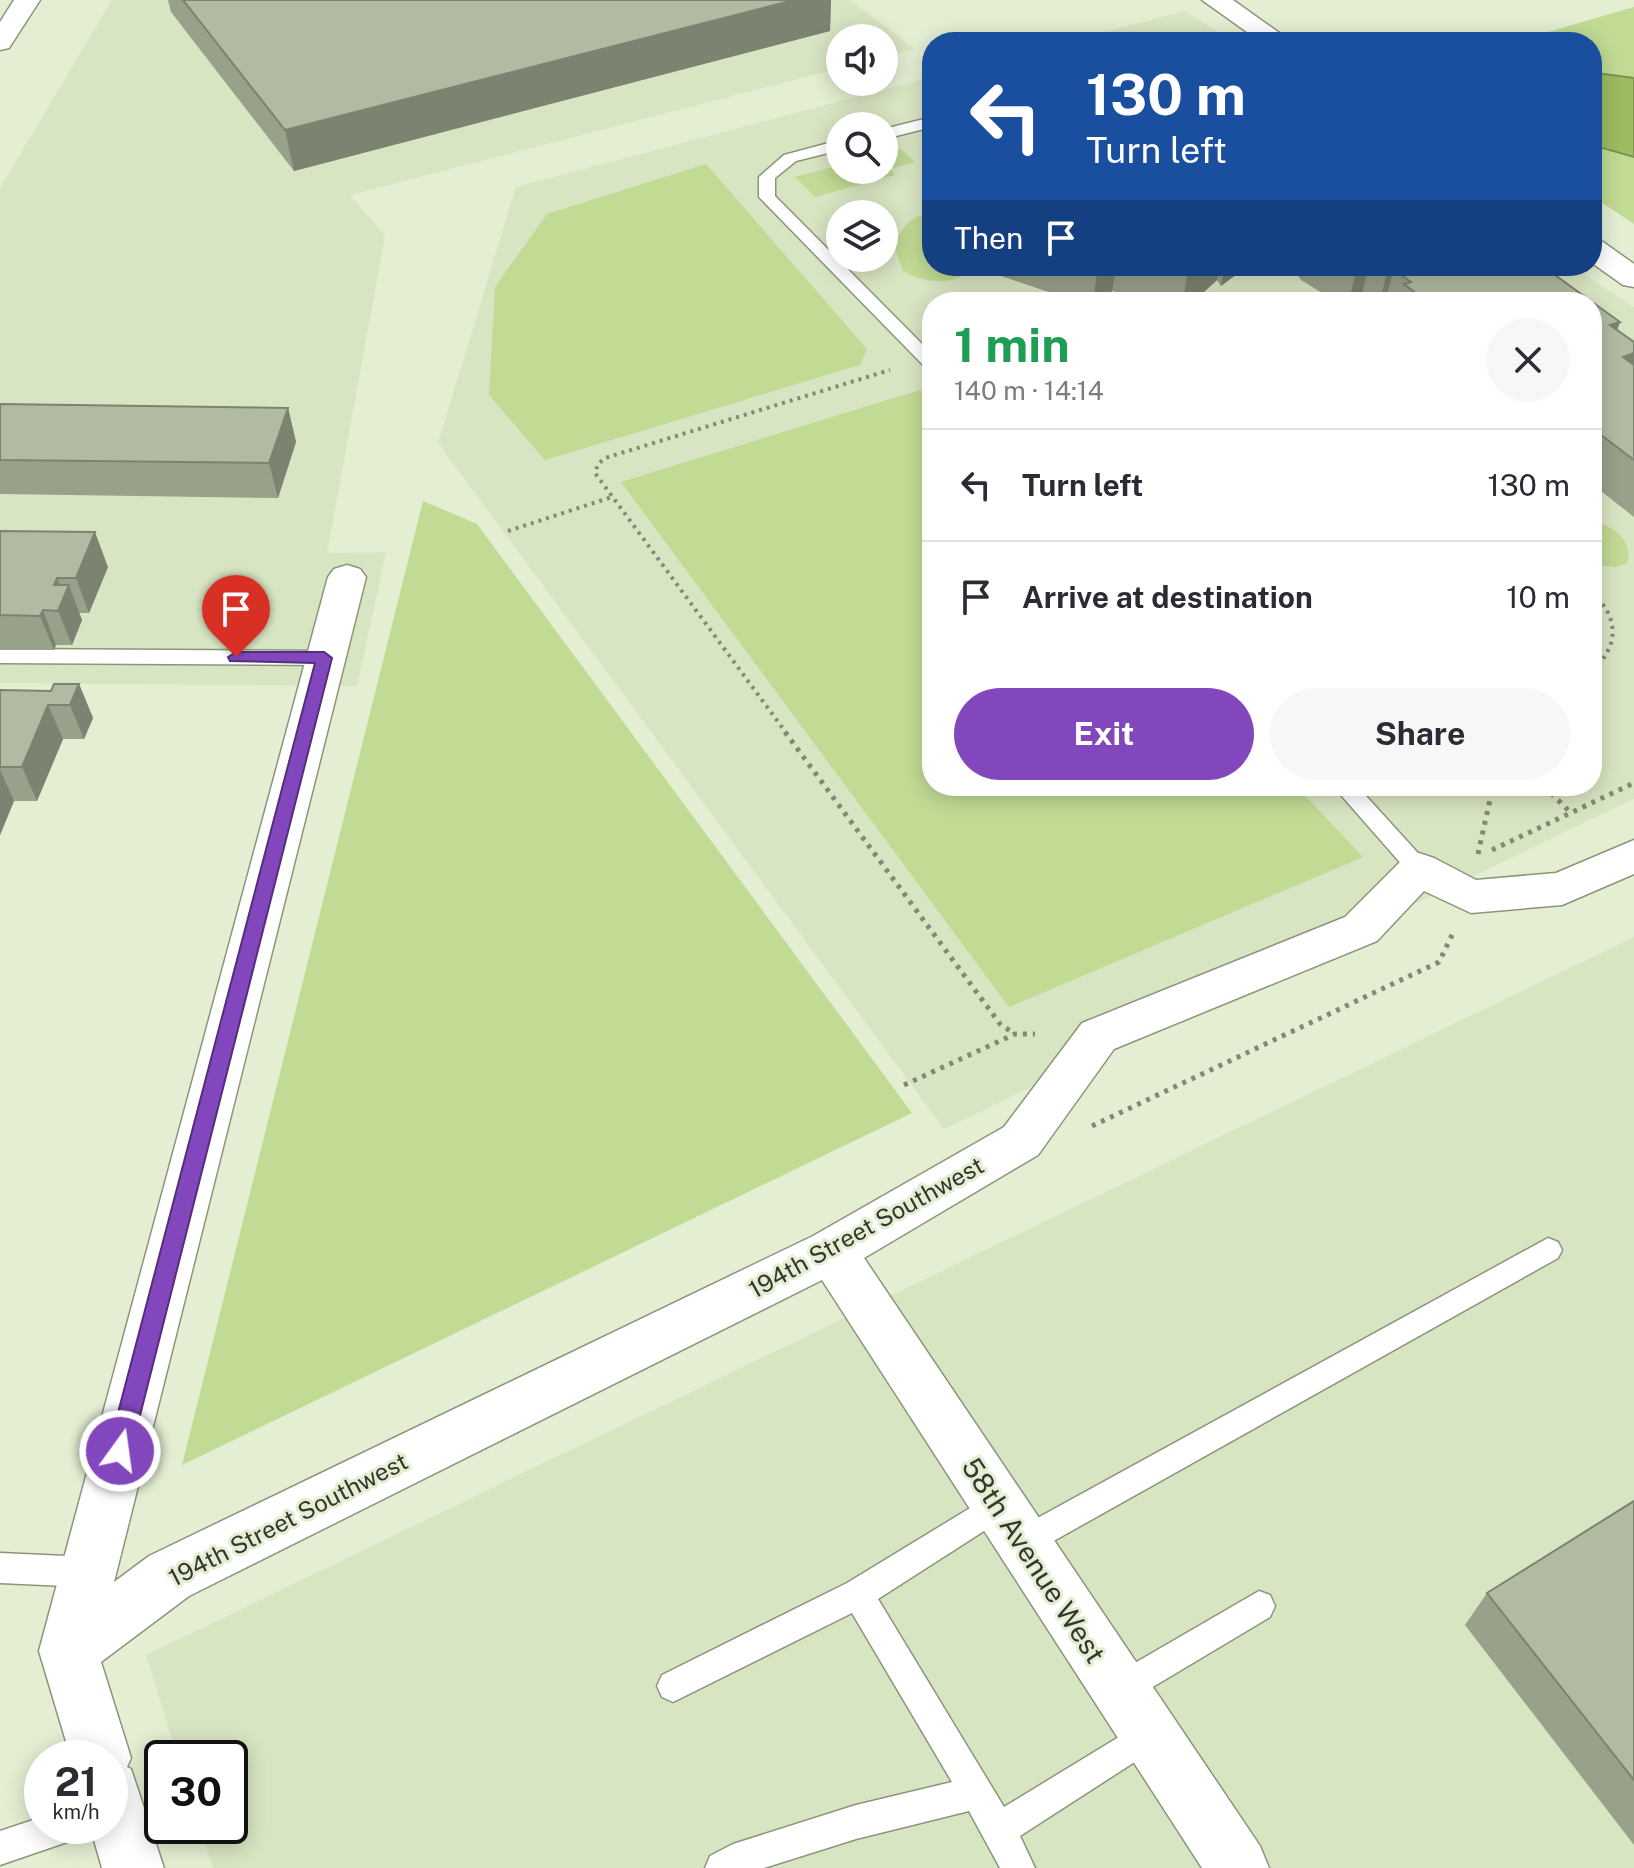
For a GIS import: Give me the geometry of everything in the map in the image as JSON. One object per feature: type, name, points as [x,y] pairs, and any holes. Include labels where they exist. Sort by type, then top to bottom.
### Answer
[{"type":"main road","points":[[0,42],[27,0]]},
{"type":"main road","points":[[1215,0],[1264,32]]},
{"type":"main road","points":[[1602,256],[1634,278]]},
{"type":"main road","points":[[88,1740],[68,1651],[347,577]]},
{"type":"main road","points":[[1419,869],[1471,897],[1562,889],[1634,856]]},
{"type":"main road","name":"194th Street Southwest","points":[[68,1651],[169,1576],[831,1251],[1021,1141],[1098,1036],[1361,929],[1419,869]]},
{"type":"main road","name":"58th Avenue West","points":[[831,1251],[1238,1868]]},
{"type":"main road","points":[[122,1844],[133,1868]]},
{"type":"lane","points":[[898,130],[922,124]]},
{"type":"lane","points":[[826,149],[790,158],[767,177],[767,197],[922,354]]},
{"type":"lane","points":[[0,656],[324,658]]},
{"type":"lane","points":[[1353,796],[1419,869]]},
{"type":"lane","points":[[673,1686],[858,1594],[1011,1524],[1548,1250]]},
{"type":"lane","points":[[0,1568],[88,1572]]},
{"type":"lane","points":[[858,1594],[974,1793],[999,1830],[1018,1868]]},
{"type":"lane","points":[[1120,1689],[1259,1606]]},
{"type":"lane","points":[[999,1830],[1150,1734]]},
{"type":"lane","points":[[722,1868],[733,1861],[856,1822],[974,1793]]},
{"type":"lane","points":[[0,1848],[24,1836]]},
{"type":"path","points":[[894,369],[605,458],[598,464],[595,473],[1000,1024],[1015,1034]]},
{"type":"path","points":[[508,531],[612,497]]},
{"type":"path","points":[[1602,604],[1613,618],[1616,637],[1611,652],[1602,661]]},
{"type":"path","points":[[1491,796],[1477,858],[1634,783]]},
{"type":"path","points":[[1554,796],[1571,813]]},
{"type":"path","points":[[1021,1141],[1082,1131],[1439,962],[1471,897]]},
{"type":"path","points":[[904,1085],[1015,1034],[1035,1034]]},
{"type":"shaded area","points":[[112,0],[850,0],[882,24],[826,24],[826,72],[350,195],[385,236],[327,553],[386,552],[357,686],[0,683],[0,188]]},
{"type":"shaded area","points":[[1634,7],[1634,224],[1602,203],[1602,32],[1548,32]]},
{"type":"shaded area","points":[[1185,11],[1218,32],[1105,32]]},
{"type":"shaded area","points":[[898,36],[915,49],[898,53]]},
{"type":"shaded area","points":[[1602,74],[1634,78],[1634,157],[1602,148]]},
{"type":"shaded area","points":[[922,80],[922,276],[1587,276],[1634,307],[1634,799],[944,1129],[438,443],[516,187],[860,96],[898,96],[898,86]]},
{"type":"shaded area","points":[[901,149],[915,162],[898,167],[898,150]]},
{"type":"shaded area","points":[[706,164],[867,349],[860,365],[545,460],[489,395],[495,287],[547,214]]},
{"type":"shaded area","points":[[826,169],[826,184],[862,184],[815,197],[795,177]]},
{"type":"shaded area","points":[[922,215],[922,276],[962,276],[932,281],[903,271],[898,257],[898,236],[904,227]]},
{"type":"shaded area","points":[[920,390],[922,796],[1305,796],[1363,857],[1009,1007],[621,482]]},
{"type":"shaded area","points":[[423,501],[477,524],[912,1113],[182,1465]]},
{"type":"shaded area","points":[[1602,524],[1620,535],[1627,547],[1627,563],[1615,567],[1602,566]]},
{"type":"shaded area","points":[[1634,937],[1634,1868],[213,1868],[206,1844],[248,1844],[248,1740],[172,1740],[146,1655]]},
{"type":"building","points":[[183,0],[794,0],[285,130]]},
{"type":"building","points":[[1403,276],[1556,276],[1578,292],[1414,292],[1404,284],[1411,282]]},
{"type":"building","points":[[1602,309],[1620,322],[1610,325],[1634,342],[1634,353],[1623,357],[1634,365],[1634,460],[1602,436]]},
{"type":"building","points":[[0,404],[288,408],[269,463],[0,460]]},
{"type":"building","points":[[0,531],[95,532],[76,578],[57,578],[54,585],[69,585],[58,611],[43,610],[40,616],[0,615]]},
{"type":"building","points":[[54,684],[79,684],[70,705],[48,705],[22,767],[0,767],[0,690],[51,691]]},
{"type":"building","points":[[1634,1501],[1634,1780],[1487,1593]]},
{"type":"route","points":[[120,1451],[324,658],[236,657]]}]
